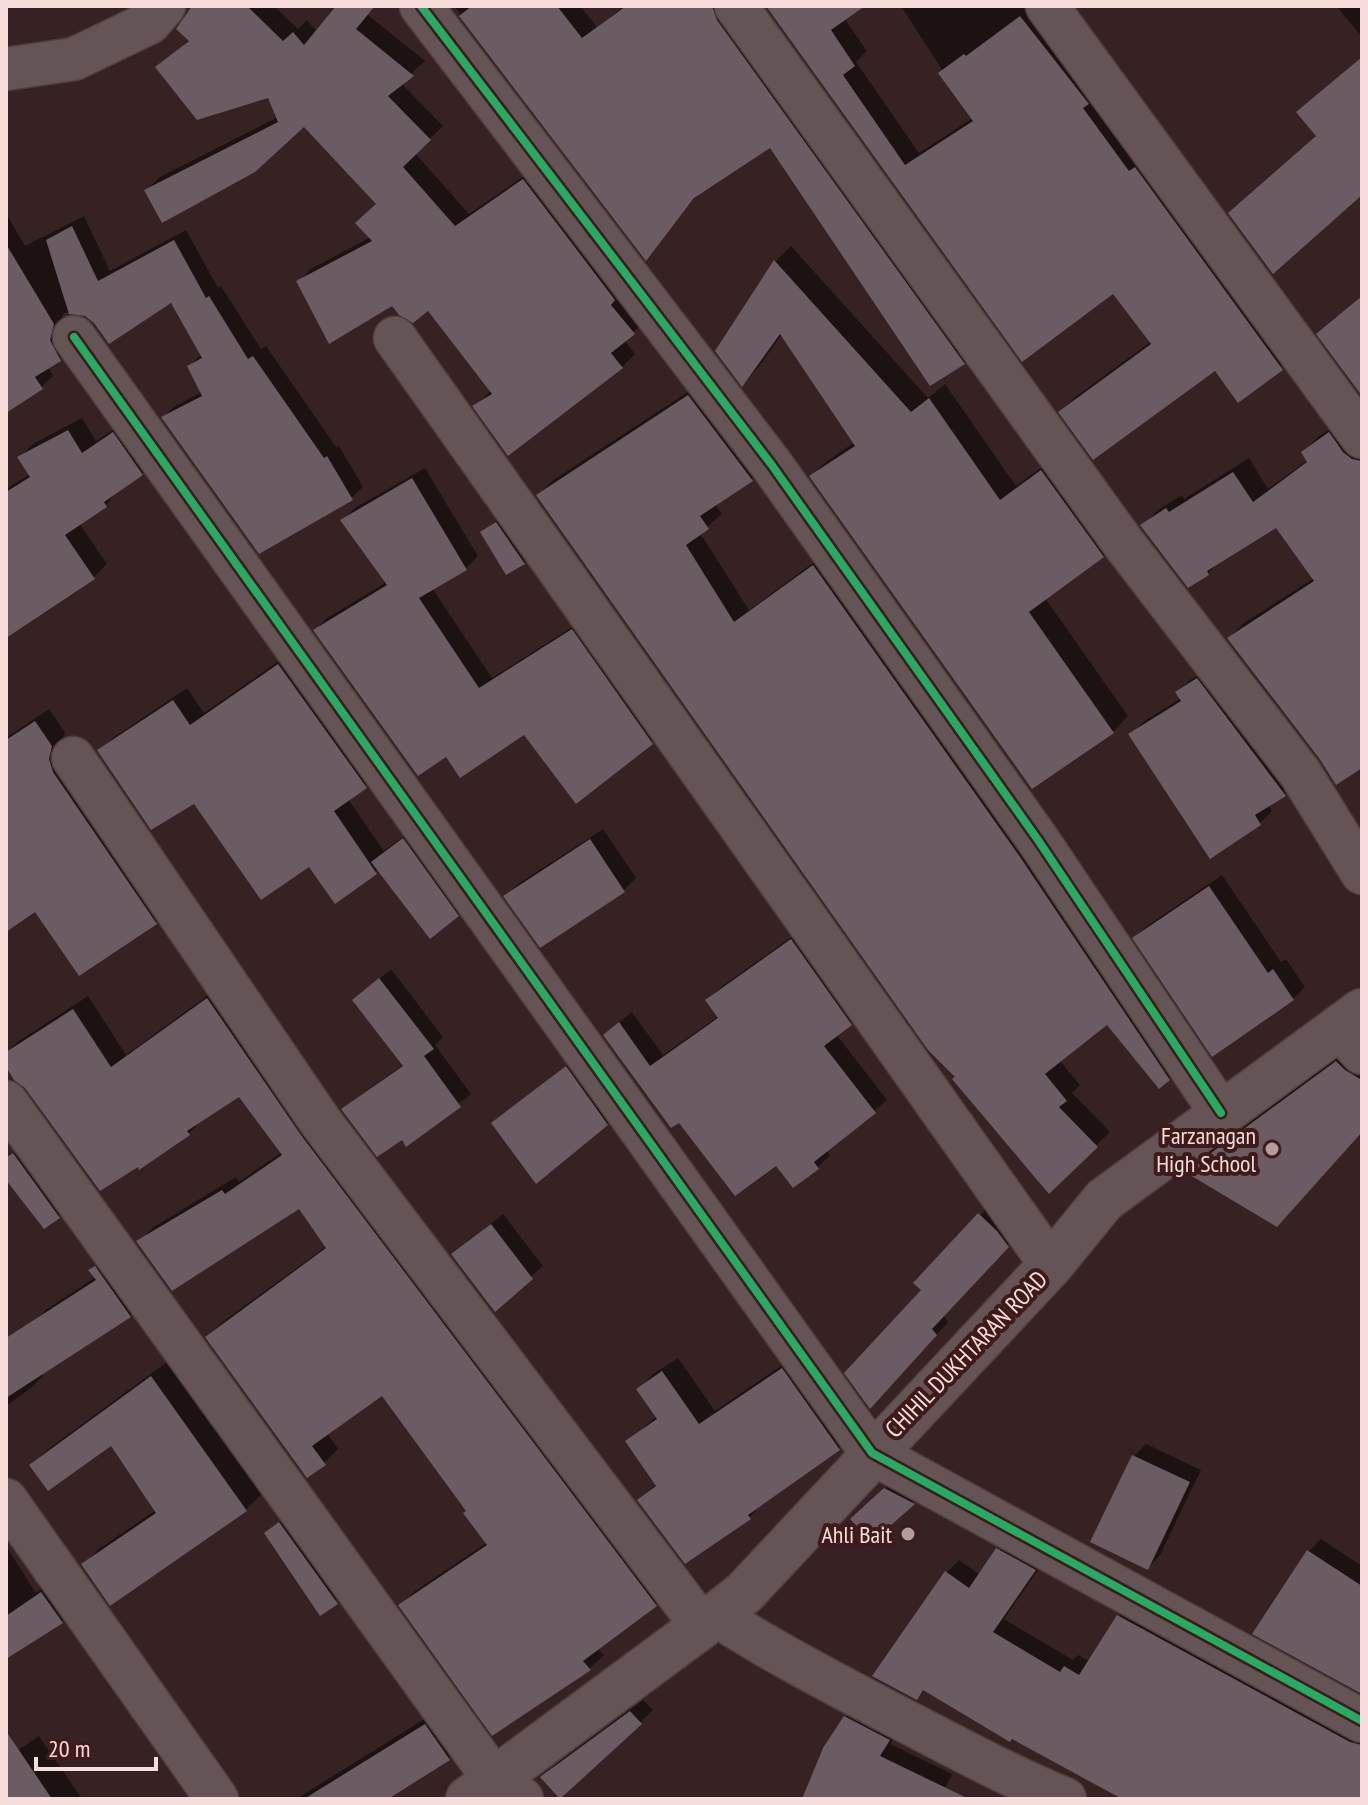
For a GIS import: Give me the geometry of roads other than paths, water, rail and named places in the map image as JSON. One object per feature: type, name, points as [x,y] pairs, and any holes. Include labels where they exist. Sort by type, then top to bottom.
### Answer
[{"type":"street","points":[[6,69],[74,59],[149,23],[164,6]]},
{"type":"street","points":[[421,6],[771,464],[1038,840],[1221,1113]]},
{"type":"street","points":[[736,6],[1124,544],[1300,773],[1362,873]]},
{"type":"street","points":[[1047,6],[1362,437]]},
{"type":"street","points":[[74,337],[872,1453],[1362,1721]]},
{"type":"street","points":[[395,338],[1051,1265]]},
{"type":"street","points":[[73,758],[320,1121],[709,1620],[762,1644],[1035,1787],[1065,1799]]},
{"type":"street","name":"CHIHIL DUKHTARAN ROAD","points":[[494,1792],[744,1593],[1051,1265],[1104,1200],[1221,1113],[1354,1030]]},
{"type":"street","points":[[6,1102],[494,1792]]},
{"type":"street","points":[[6,1500],[217,1799]]},
{"type":"place","name":"Farzanagan High School","points":[[1272,1149]]},
{"type":"place","name":"Ahli Bait","points":[[908,1534]]}]
